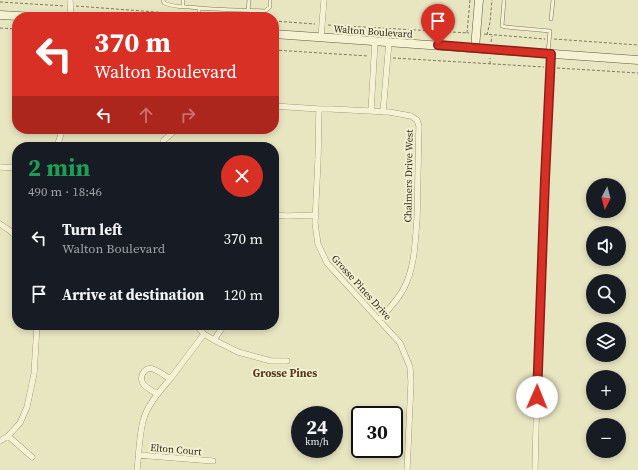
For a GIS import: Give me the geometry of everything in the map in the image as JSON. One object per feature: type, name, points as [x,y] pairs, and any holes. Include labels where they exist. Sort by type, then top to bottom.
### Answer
[{"type":"main road","points":[[475,48],[478,0]]},
{"type":"main road","points":[[0,14],[12,15]]},
{"type":"main road","name":"Walton Boulevard","points":[[279,34],[638,60]]},
{"type":"street","points":[[321,37],[324,0]]},
{"type":"street","points":[[371,111],[375,41]]},
{"type":"street","points":[[383,112],[389,42]]},
{"type":"street","points":[[535,470],[537,383],[550,68],[549,53]]},
{"type":"street","name":"Chalmers Drive West","points":[[279,106],[383,112],[411,116],[417,120],[419,126],[416,227],[415,248],[411,270],[404,288],[396,301],[379,320]]},
{"type":"street","name":"Grosse Pines Drive","points":[[318,109],[318,160],[315,215],[318,244],[327,263],[400,343],[410,367],[411,382],[407,470]]},
{"type":"street","points":[[163,142],[171,134]]},
{"type":"street","points":[[0,166],[12,167]]},
{"type":"street","points":[[279,215],[315,215]]},
{"type":"street","points":[[0,224],[12,233]]},
{"type":"street","points":[[0,441],[8,436],[20,423],[26,407],[34,374],[37,330]]},
{"type":"street","points":[[202,330],[204,334],[214,340],[240,353],[271,361],[287,361]]},
{"type":"street","points":[[214,340],[221,330]]},
{"type":"street","points":[[137,470],[140,436],[147,410],[157,394],[204,334]]},
{"type":"street","points":[[157,394],[144,384],[142,380],[142,375],[145,370],[150,368],[155,369],[170,379]]},
{"type":"street","points":[[8,436],[32,457]]},
{"type":"street","name":"Elton Court","points":[[138,455],[213,461]]},
{"type":"lane","points":[[163,0],[164,3],[183,7],[248,11],[265,11],[270,7],[270,0]]},
{"type":"lane","points":[[183,0],[183,7]]},
{"type":"lane","points":[[248,11],[249,0]]},
{"type":"lane","points":[[504,0],[502,26],[550,31]]},
{"type":"lane","points":[[551,19],[553,0]]},
{"type":"lane","points":[[549,53],[550,26]]},
{"type":"path","points":[[467,33],[470,0]]},
{"type":"path","points":[[487,35],[492,0]]},
{"type":"path","points":[[0,2],[71,3],[160,12]]},
{"type":"path","points":[[279,21],[467,33],[638,46]]},
{"type":"path","points":[[0,28],[12,29]]},
{"type":"path","points":[[279,50],[374,56]]},
{"type":"path","points":[[388,57],[638,74]]},
{"type":"district","name":"Grosse Pines","points":[[285,373]]},
{"type":"route","points":[[438,45],[551,54],[537,397]]}]
